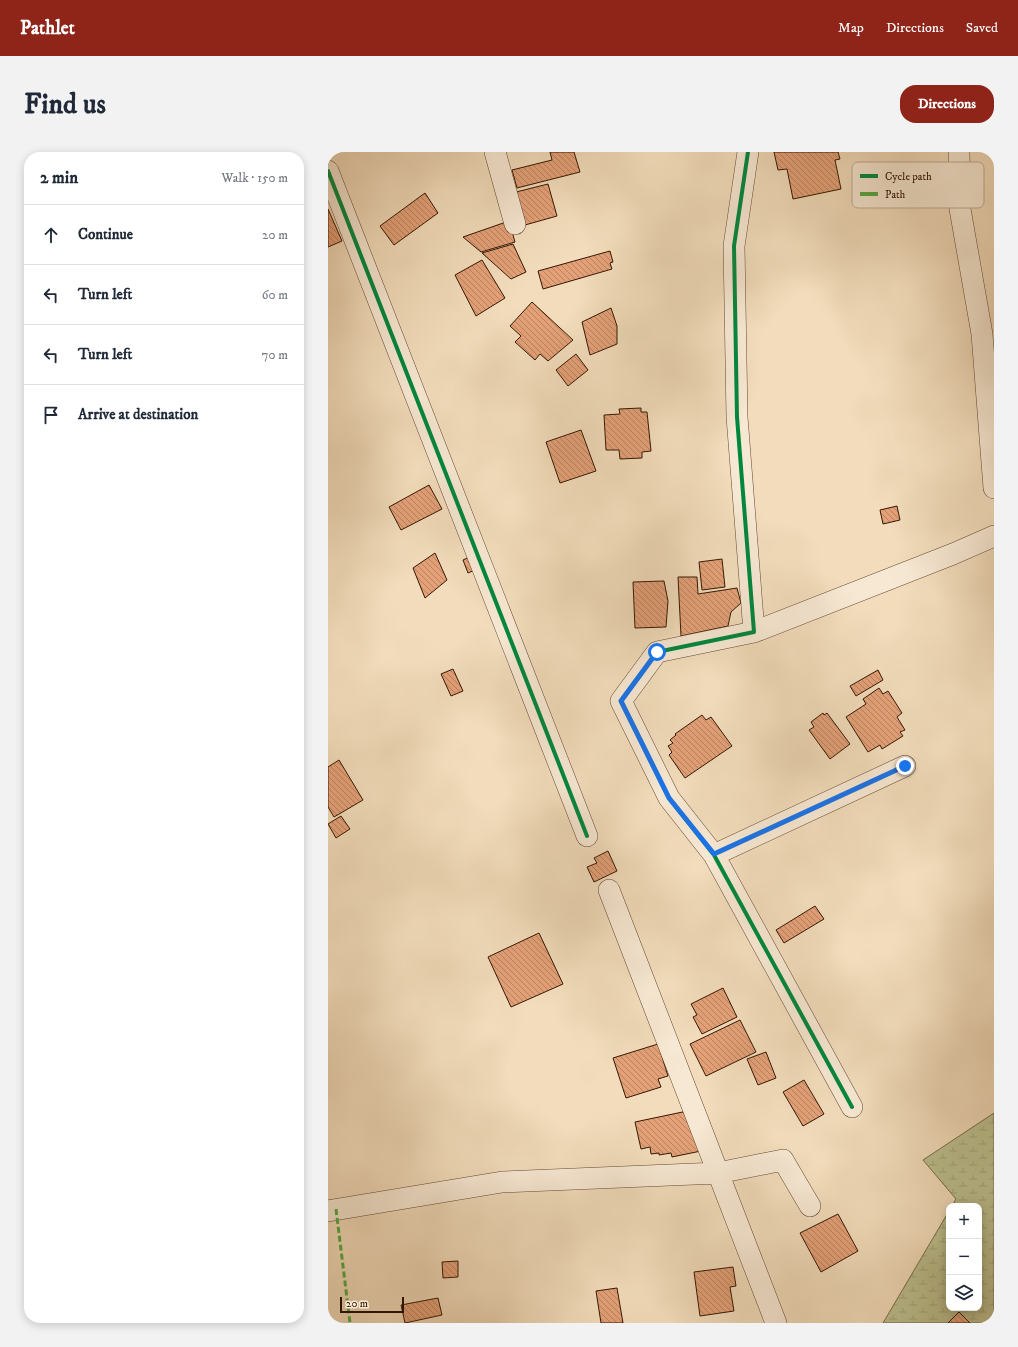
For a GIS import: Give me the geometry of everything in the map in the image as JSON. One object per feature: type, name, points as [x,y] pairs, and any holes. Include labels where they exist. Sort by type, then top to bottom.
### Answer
[{"type":"street","points":[[495,152],[515,224]]},
{"type":"street","points":[[748,152],[734,246],[737,417],[754,632]]},
{"type":"street","points":[[959,152],[959,162]]},
{"type":"street","points":[[328,171],[587,836]]},
{"type":"street","points":[[960,208],[988,334],[994,488]]},
{"type":"street","points":[[852,1106],[714,854],[669,798],[621,701],[657,652],[754,632],[953,554],[994,536]]},
{"type":"street","points":[[714,854],[905,766]]},
{"type":"street","points":[[609,890],[776,1323]]},
{"type":"street","points":[[328,1211],[502,1182],[718,1173],[783,1160],[810,1206]]},
{"type":"green space","points":[[994,1113],[994,1323],[883,1323],[946,1216],[946,1311],[982,1311],[982,1203],[954,1203],[956,1199],[923,1160]]},
{"type":"building","points":[[550,152],[574,152],[580,172],[517,188],[512,170],[552,160]]},
{"type":"building","points":[[774,152],[838,152],[840,159],[835,160],[841,189],[793,199],[787,169],[778,170]]},
{"type":"building","points":[[548,184],[557,216],[525,225],[516,192]]},
{"type":"building","points":[[425,193],[438,213],[394,245],[380,226]]},
{"type":"building","points":[[328,209],[342,241],[328,247]]},
{"type":"building","points":[[509,221],[515,242],[481,252],[463,237]]},
{"type":"building","points":[[513,244],[526,272],[511,279],[482,253]]},
{"type":"building","points":[[610,251],[613,262],[610,263],[612,269],[543,289],[538,271]]},
{"type":"building","points":[[482,260],[505,298],[476,316],[455,275]]},
{"type":"building","points":[[532,302],[573,340],[548,361],[540,354],[535,360],[515,342],[521,336],[510,326]]},
{"type":"building","points":[[611,308],[617,326],[617,344],[590,355],[582,322]]},
{"type":"building","points":[[576,354],[588,370],[568,386],[556,370]]},
{"type":"building","points":[[641,408],[641,412],[647,412],[651,451],[642,452],[642,458],[620,459],[619,450],[606,450],[604,415],[620,414],[619,409]]},
{"type":"building","points":[[581,430],[596,471],[560,483],[546,442]]},
{"type":"building","points":[[429,485],[442,509],[401,530],[389,507]]},
{"type":"building","points":[[897,506],[900,520],[883,524],[880,510]]},
{"type":"building","points":[[435,553],[447,580],[425,598],[413,568]]},
{"type":"building","points":[[476,554],[482,567],[468,573],[463,560]]},
{"type":"building","points":[[722,559],[725,587],[702,590],[699,562]]},
{"type":"building","points":[[678,577],[697,577],[698,594],[737,588],[741,603],[731,612],[728,626],[681,636]]},
{"type":"building","points":[[664,581],[668,601],[666,627],[635,628],[633,582]]},
{"type":"building","points":[[453,669],[463,691],[451,696],[441,674]]},
{"type":"building","points":[[878,670],[883,680],[856,696],[850,686]]},
{"type":"building","points":[[879,688],[883,694],[888,691],[902,713],[897,717],[905,730],[900,732],[903,736],[882,749],[880,745],[868,752],[846,717],[866,704],[863,699]]},
{"type":"building","points":[[823,713],[824,715],[827,713],[850,744],[830,759],[809,730],[814,727],[811,722]]},
{"type":"building","points":[[702,715],[706,720],[711,717],[732,746],[685,778],[669,755],[672,752],[668,746],[673,743],[670,740],[676,735],[675,734]]},
{"type":"building","points":[[339,760],[363,800],[334,817],[328,807],[328,767]]},
{"type":"building","points":[[341,816],[350,829],[336,838],[328,824]]},
{"type":"building","points":[[608,851],[617,871],[594,882],[587,867],[597,863],[594,858]]},
{"type":"building","points":[[815,906],[824,919],[784,943],[776,930]]},
{"type":"building","points":[[539,933],[563,984],[511,1007],[488,957]]},
{"type":"building","points":[[723,988],[737,1017],[702,1034],[693,1017],[697,1015],[691,1004]]},
{"type":"building","points":[[740,1020],[756,1052],[706,1076],[690,1044]]},
{"type":"building","points":[[658,1044],[668,1076],[658,1079],[661,1087],[626,1098],[613,1058]]},
{"type":"building","points":[[766,1052],[776,1078],[758,1085],[747,1059]]},
{"type":"building","points":[[804,1080],[824,1114],[803,1126],[783,1092]]},
{"type":"building","points":[[692,1110],[701,1151],[672,1157],[671,1153],[659,1155],[659,1153],[651,1154],[650,1147],[641,1149],[635,1122]]},
{"type":"building","points":[[838,1214],[858,1251],[821,1272],[800,1233]]},
{"type":"building","points":[[458,1261],[458,1277],[443,1278],[442,1262]]},
{"type":"building","points":[[733,1267],[736,1286],[730,1287],[734,1311],[700,1316],[694,1272]]},
{"type":"building","points":[[617,1288],[623,1323],[601,1323],[596,1291]]},
{"type":"building","points":[[438,1298],[442,1315],[405,1323],[401,1305]]},
{"type":"building","points":[[959,1312],[970,1323],[948,1323]]},
{"type":"marked path","points":[[336,1209],[350,1323]]},
{"type":"cycle path","points":[[748,152],[734,246],[737,417],[754,632],[657,652],[621,701],[669,798],[714,855],[852,1107]]},
{"type":"cycle path","points":[[328,171],[587,836]]},
{"type":"route","points":[[657,652],[621,701],[669,798],[714,854],[905,766]]}]
